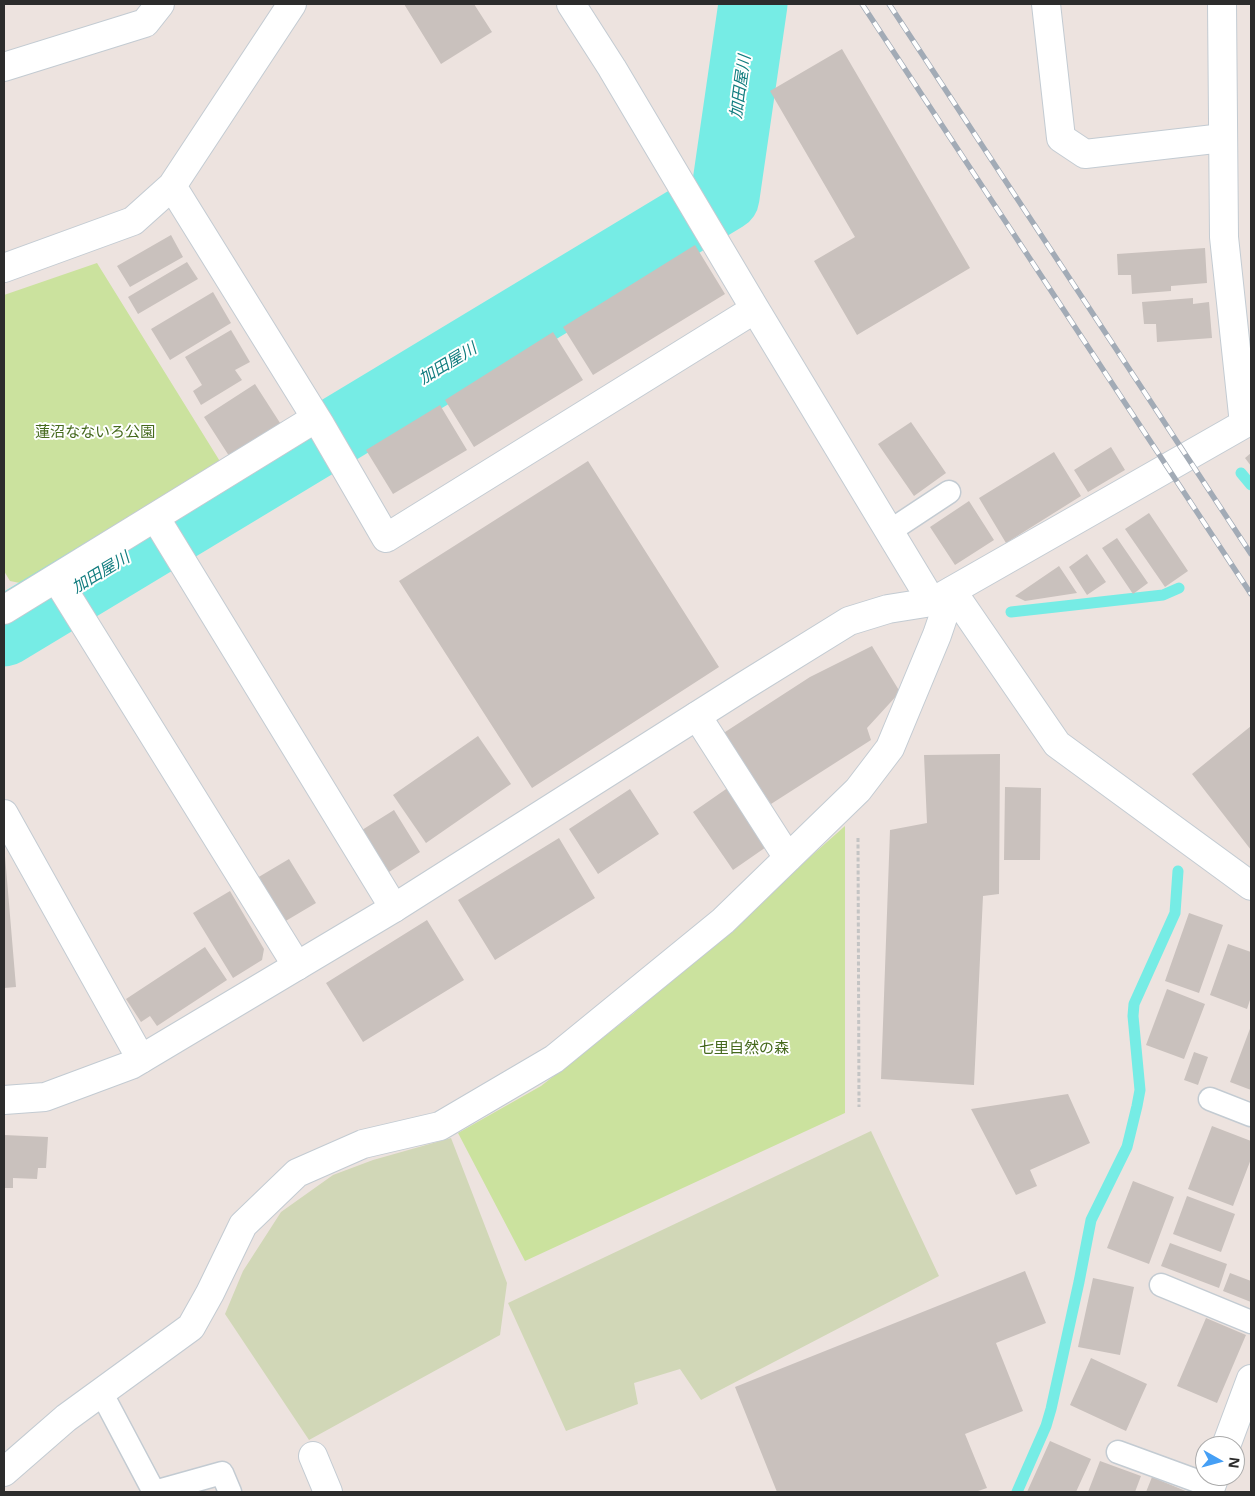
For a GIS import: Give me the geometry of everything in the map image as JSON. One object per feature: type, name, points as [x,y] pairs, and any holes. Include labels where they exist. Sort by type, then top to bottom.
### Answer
[{"type":"street","points":[[4,68],[145,23],[160,4]]},
{"type":"street","points":[[4,268],[133,221],[172,186],[292,4]]},
{"type":"street","points":[[571,4],[612,68],[890,532],[1057,744],[1251,886]]},
{"type":"street","points":[[1046,4],[1061,138],[1085,154],[1223,138]]},
{"type":"street","points":[[4,1100],[45,1097],[131,1065],[394,908],[849,621],[942,596],[1248,422],[1224,237],[1222,4]]},
{"type":"street","points":[[172,186],[324,431],[386,538],[755,309]]},
{"type":"street","points":[[6,603],[56,578],[155,517],[324,431]]},
{"type":"street","points":[[155,517],[394,908]]},
{"type":"street","points":[[56,578],[297,966]]},
{"type":"street","points":[[4,1472],[66,1418],[191,1327],[210,1293],[242,1225],[297,1173],[363,1144],[440,1126],[554,1060],[723,921],[858,790],[890,748],[937,635],[942,596]]},
{"type":"street","points":[[697,716],[788,858]]},
{"type":"street","points":[[4,814],[141,1059]]},
{"type":"street","points":[[1230,1436],[1251,1379]]},
{"type":"street","points":[[313,1456],[328,1492]]},
{"type":"lane","points":[[890,532],[949,492]]},
{"type":"lane","points":[[1210,1099],[1251,1115]]},
{"type":"lane","points":[[1161,1285],[1251,1322]]},
{"type":"lane","points":[[101,1392],[154,1492],[222,1473],[230,1492]]},
{"type":"lane","points":[[1118,1452],[1195,1479]]},
{"type":"path","points":[[858,790],[859,1107]]},
{"type":"green space","name":"蓮沼なないろ公園","points":[[97,263],[221,463],[25,584],[10,581],[4,571],[4,295]]},
{"type":"green space","name":"七里自然の森","points":[[845,826],[845,1113],[525,1261],[458,1133],[541,1086],[633,1014]]},
{"type":"green space","points":[[871,1131],[939,1276],[701,1400],[680,1369],[634,1383],[638,1404],[566,1431],[508,1303]]},
{"type":"green space","points":[[451,1138],[507,1283],[500,1335],[309,1440],[225,1314],[243,1271],[281,1212],[333,1175],[373,1160]]},
{"type":"building","points":[[404,4],[474,4],[492,32],[441,64]]},
{"type":"building","points":[[842,49],[970,268],[857,335],[814,261],[855,237],[770,91]]},
{"type":"building","points":[[171,235],[183,257],[130,287],[117,266]]},
{"type":"building","points":[[695,245],[725,294],[593,375],[563,327]]},
{"type":"building","points":[[1205,248],[1207,283],[1171,286],[1171,291],[1132,294],[1131,275],[1118,275],[1117,254]]},
{"type":"building","points":[[187,262],[198,279],[138,314],[128,297]]},
{"type":"building","points":[[213,292],[231,323],[170,360],[151,329]]},
{"type":"building","points":[[1193,298],[1193,304],[1209,302],[1212,338],[1157,342],[1156,324],[1144,324],[1142,302]]},
{"type":"building","points":[[231,330],[250,362],[235,370],[242,380],[201,405],[193,391],[202,385],[185,357]]},
{"type":"building","points":[[553,332],[583,380],[474,447],[445,400]]},
{"type":"building","points":[[255,384],[282,426],[231,459],[204,417]]},
{"type":"building","points":[[440,405],[467,450],[393,494],[366,450]]},
{"type":"building","points":[[911,422],[946,473],[914,496],[878,444]]},
{"type":"building","points":[[1111,447],[1125,470],[1088,492],[1074,470]]},
{"type":"building","points":[[1054,452],[1081,496],[1006,543],[979,498]]},
{"type":"building","points":[[1251,453],[1251,466],[1245,458]]},
{"type":"building","points":[[588,461],[719,667],[532,788],[399,581]]},
{"type":"building","points":[[969,501],[994,540],[955,565],[930,527]]},
{"type":"building","points":[[1149,513],[1188,571],[1165,587],[1125,529]]},
{"type":"building","points":[[1117,538],[1148,583],[1133,594],[1102,548]]},
{"type":"building","points":[[1087,554],[1106,582],[1087,595],[1069,567]]},
{"type":"building","points":[[1059,566],[1077,593],[1025,601],[1015,596]]},
{"type":"building","points":[[872,646],[900,692],[867,728],[871,740],[771,804],[722,734],[810,677]]},
{"type":"building","points":[[1251,726],[1251,850],[1192,774]]},
{"type":"building","points":[[478,736],[511,784],[426,843],[393,795]]},
{"type":"building","points":[[1000,754],[999,894],[983,896],[974,1085],[881,1079],[890,830],[927,823],[924,755]]},
{"type":"building","points":[[729,787],[769,845],[733,870],[693,812]]},
{"type":"building","points":[[1005,787],[1041,788],[1040,860],[1004,860]]},
{"type":"building","points":[[630,789],[659,834],[598,874],[569,829]]},
{"type":"building","points":[[394,810],[420,852],[389,872],[362,830]]},
{"type":"building","points":[[559,838],[595,898],[495,960],[458,900]]},
{"type":"building","points":[[4,856],[16,987],[4,988]]},
{"type":"building","points":[[289,859],[316,903],[284,922],[257,878]]},
{"type":"building","points":[[230,891],[264,949],[262,960],[233,978],[193,913]]},
{"type":"building","points":[[1189,913],[1223,925],[1199,993],[1165,981]]},
{"type":"building","points":[[427,920],[464,980],[363,1042],[326,983]]},
{"type":"building","points":[[1228,944],[1251,952],[1251,997],[1247,1009],[1210,995]]},
{"type":"building","points":[[205,947],[227,980],[157,1026],[150,1016],[141,1022],[126,999]]},
{"type":"building","points":[[1167,989],[1205,1004],[1184,1059],[1146,1045]]},
{"type":"building","points":[[1251,1026],[1251,1090],[1230,1082]]},
{"type":"building","points":[[1194,1052],[1208,1057],[1198,1085],[1184,1080]]},
{"type":"building","points":[[1068,1094],[1090,1143],[1030,1170],[1037,1186],[1016,1195],[971,1109]]},
{"type":"building","points":[[1212,1126],[1251,1141],[1251,1159],[1233,1206],[1188,1189]]},
{"type":"building","points":[[4,1135],[48,1137],[46,1168],[38,1168],[37,1179],[13,1178],[13,1188],[4,1188]]},
{"type":"building","points":[[1133,1181],[1174,1197],[1149,1264],[1107,1248]]},
{"type":"building","points":[[1187,1196],[1235,1214],[1221,1252],[1173,1234]]},
{"type":"building","points":[[1170,1243],[1227,1264],[1219,1288],[1161,1266]]},
{"type":"building","points":[[1025,1271],[1046,1323],[996,1343],[1023,1411],[965,1434],[987,1488],[975,1492],[777,1492],[735,1387]]},
{"type":"building","points":[[1230,1273],[1251,1281],[1251,1302],[1223,1291]]},
{"type":"building","points":[[1093,1278],[1134,1287],[1120,1355],[1078,1347]]},
{"type":"building","points":[[1206,1318],[1246,1335],[1217,1403],[1177,1386]]},
{"type":"building","points":[[1091,1358],[1147,1384],[1126,1431],[1070,1405]]},
{"type":"building","points":[[1050,1441],[1091,1459],[1076,1492],[1027,1492]]},
{"type":"building","points":[[1100,1461],[1141,1476],[1135,1492],[1088,1492]]},
{"type":"building","points":[[1152,1477],[1188,1492],[1146,1492]]},
{"type":"waterway","name":"加田屋川","points":[[4,632],[725,197],[753,4]]},
{"type":"waterway","points":[[1241,473],[1251,485]]},
{"type":"waterway","points":[[1011,612],[1163,595],[1179,588]]},
{"type":"waterway","points":[[1017,1492],[1046,1426],[1051,1409],[1091,1220],[1127,1147],[1140,1090],[1133,1016],[1134,1004],[1175,913],[1178,871]]},
{"type":"railway","points":[[862,4],[1251,594]]},
{"type":"railway","points":[[889,4],[1251,554]]}]
